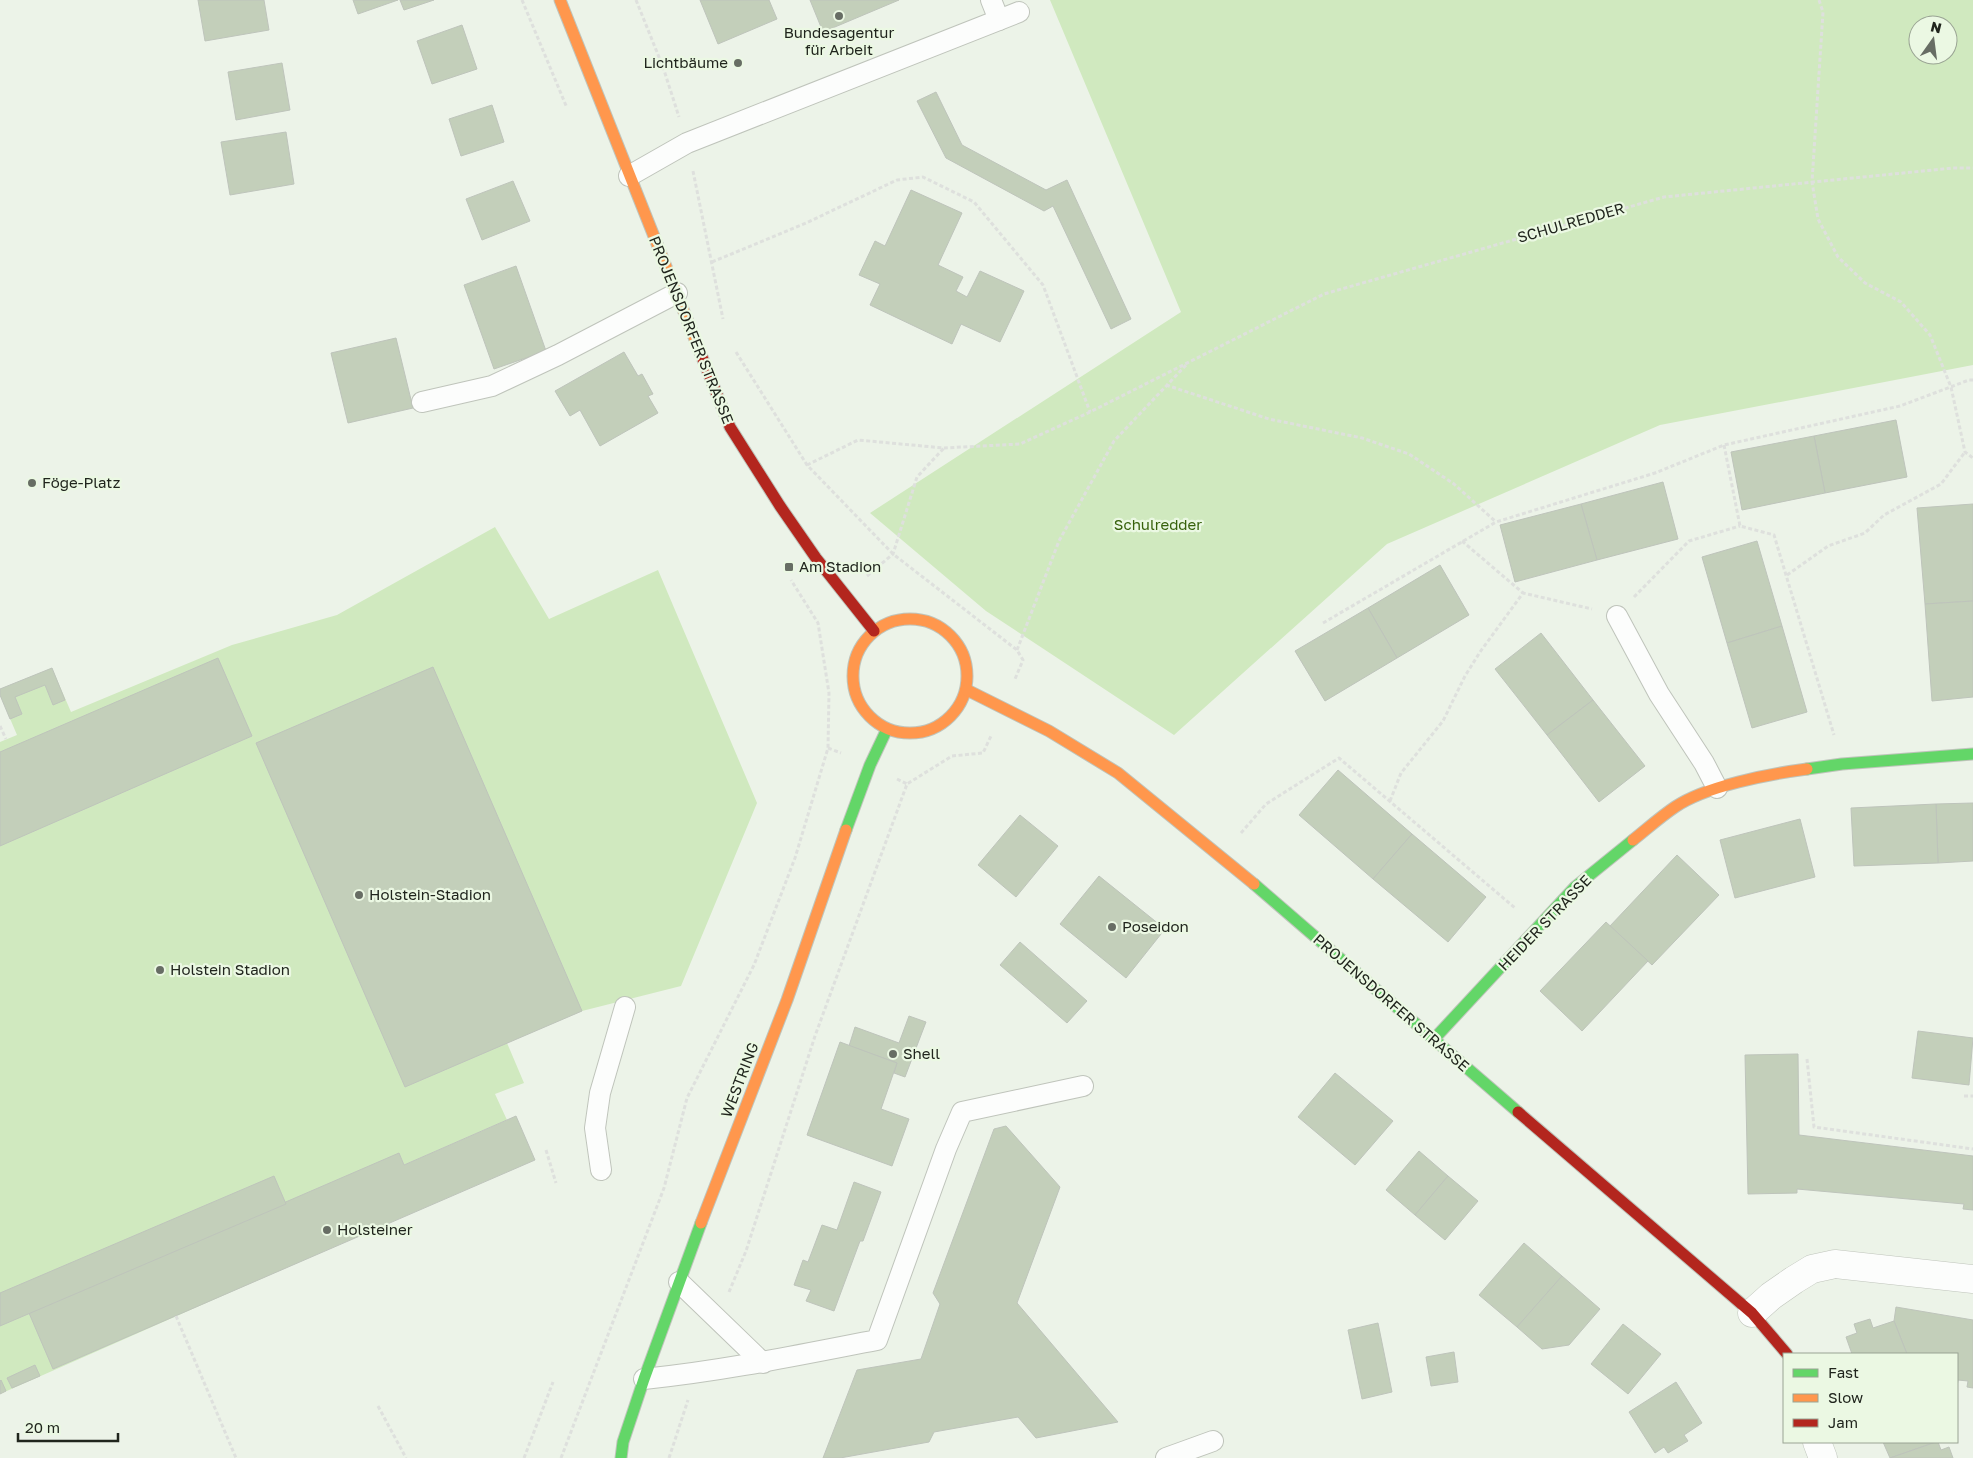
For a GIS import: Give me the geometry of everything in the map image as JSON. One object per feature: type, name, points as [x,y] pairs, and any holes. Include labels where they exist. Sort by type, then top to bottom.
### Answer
[{"type":"street","name":"PROJENSDORFER STRASSE","points":[[560,0],[730,427],[763,481],[843,596],[874,631]]},
{"type":"street","points":[[919,618],[941,627],[959,643],[968,666],[967,690],[956,712],[936,728],[912,734],[887,729],[868,715],[856,695],[852,671],[859,649],[874,631],[895,620],[919,618]]},
{"type":"street","name":"PROJENSDORFER STRASSE","points":[[967,690],[1049,731],[1118,773],[1221,856],[1752,1313],[1786,1353]]},
{"type":"street","name":"WESTRING","points":[[614,1458],[623,1442],[644,1379],[787,1000],[856,803],[887,729]]},
{"type":"street","name":"HEIDER STRASSE","points":[[1434,1039],[1575,887],[1676,806],[1718,788],[1785,772],[1842,764],[1973,754]]},
{"type":"street","points":[[1752,1313],[1771,1296],[1794,1280],[1812,1270],[1835,1264],[1973,1279]]},
{"type":"street","name":"WESTRING","points":[[621,1458],[623,1442]]},
{"type":"street","points":[[1818,1443],[1823,1458]]},
{"type":"lane","points":[[991,0],[999,20]]},
{"type":"lane","points":[[629,176],[687,142],[1019,12]]},
{"type":"lane","points":[[422,402],[492,386],[558,355],[677,293]]},
{"type":"lane","points":[[1617,616],[1659,694],[1718,788]]},
{"type":"lane","points":[[601,1170],[595,1128],[600,1093],[625,1007]]},
{"type":"lane","points":[[644,1379],[763,1362],[877,1340],[946,1149],[962,1112],[1083,1086]]},
{"type":"lane","points":[[680,1282],[763,1362]]},
{"type":"lane","points":[[1166,1458],[1213,1441]]},
{"type":"path","points":[[636,0],[663,67],[687,142],[724,328]]},
{"type":"path","points":[[1819,0],[1823,12],[1812,182],[1818,219],[1838,257],[1864,283],[1901,302],[1930,335],[1951,387],[1965,452],[1973,458]]},
{"type":"path","name":"SCHULREDDER","points":[[807,465],[858,440],[944,448],[1020,444],[1090,412],[1324,294],[1664,196],[1953,168],[1973,168]]},
{"type":"path","points":[[711,262],[790,229],[897,180],[923,177],[974,202],[1043,285],[1090,412]]},
{"type":"path","points":[[731,345],[807,465],[893,554],[917,477],[944,448]]},
{"type":"path","name":"SCHULREDDER","points":[[893,554],[1017,650],[1059,541],[1114,441],[1190,361]]},
{"type":"path","points":[[1323,623],[1496,522],[1656,473],[1724,445],[1900,406],[1973,380]]},
{"type":"path","points":[[1166,385],[1269,418],[1362,438],[1409,454],[1454,484],[1496,522]]},
{"type":"path","points":[[1724,445],[1740,526]]},
{"type":"path","points":[[1787,575],[1828,546],[1865,533],[1884,514],[1941,484],[1965,452]]},
{"type":"path","points":[[1462,541],[1523,593],[1617,616],[1689,541],[1740,526],[1774,535],[1842,764]]},
{"type":"path","points":[[1390,802],[1401,773],[1443,721],[1465,676],[1480,652],[1523,593]]},
{"type":"path","points":[[561,1458],[664,1188],[687,1098],[754,965],[801,839],[828,748],[829,693],[818,623]]},
{"type":"path","points":[[0,726],[6,740]]},
{"type":"path","points":[[718,1320],[746,1251],[815,1036],[907,784],[952,756]]},
{"type":"path","points":[[1221,856],[1266,804],[1339,758],[1538,927]]},
{"type":"path","points":[[1807,1059],[1814,1127],[1973,1149]]},
{"type":"path","points":[[1964,1096],[1973,1096]]},
{"type":"path","points":[[546,1150],[556,1183]]},
{"type":"path","points":[[176,1316],[236,1458]]},
{"type":"path","points":[[669,1458],[696,1373]]},
{"type":"path","points":[[524,1458],[553,1382]]},
{"type":"path","points":[[378,1406],[406,1458]]},
{"type":"green space","name":"Schulredder","points":[[1050,0],[1973,0],[1973,365],[1660,425],[1387,544],[1174,735],[986,611],[870,513],[1181,312]]},
{"type":"green space","name":"Holstein-Stadion","points":[[495,527],[549,619],[658,570],[757,803],[681,986],[582,1011],[507,1043],[524,1083],[495,1094],[507,1120],[404,1165],[399,1154],[298,1198],[322,1252],[0,1394],[0,742],[17,735],[0,695],[0,689],[52,668],[71,712],[232,645],[337,615]]},
{"type":"building","points":[[198,0],[264,0],[269,30],[205,41]]},
{"type":"building","points":[[353,0],[398,0],[358,14]]},
{"type":"building","points":[[400,0],[434,0],[404,10]]},
{"type":"building","points":[[700,0],[769,0],[777,19],[718,44]]},
{"type":"building","name":"Bundesagentur für Arbeit","points":[[810,0],[899,0],[823,32]]},
{"type":"building","points":[[462,25],[477,69],[432,84],[417,41]]},
{"type":"building","points":[[282,63],[290,110],[236,120],[228,72]]},
{"type":"building","points":[[936,92],[962,145],[1046,190],[1067,180],[1131,319],[1111,329],[1053,206],[1044,211],[946,158],[917,101]]},
{"type":"building","points":[[492,105],[504,142],[461,156],[449,119]]},
{"type":"building","points":[[286,132],[294,184],[230,195],[221,142]]},
{"type":"building","points":[[513,181],[530,221],[482,240],[466,199]]},
{"type":"building","points":[[911,190],[962,213],[938,265],[963,277],[956,291],[967,297],[980,271],[1024,291],[1000,342],[961,324],[952,344],[870,305],[880,284],[859,275],[875,241],[885,246]]},
{"type":"building","points":[[516,266],[546,351],[494,369],[464,285]]},
{"type":"building","points":[[396,338],[413,408],[348,423],[331,353]]},
{"type":"building","points":[[624,352],[638,376],[642,374],[653,394],[648,396],[658,413],[600,446],[580,410],[570,416],[555,391]]},
{"type":"building","points":[[1896,420],[1907,477],[1825,493],[1814,436]]},
{"type":"building","points":[[1814,436],[1825,493],[1742,510],[1731,452]]},
{"type":"building","points":[[1663,482],[1678,539],[1597,560],[1581,504]]},
{"type":"building","points":[[1581,504],[1597,560],[1515,582],[1500,525]]},
{"type":"building","points":[[1973,504],[1973,601],[1925,604],[1917,508]]},
{"type":"building","points":[[1757,541],[1782,626],[1727,643],[1702,557]]},
{"type":"building","points":[[1440,565],[1469,615],[1397,658],[1368,608]]},
{"type":"building","points":[[1973,601],[1973,697],[1932,701],[1925,604]]},
{"type":"building","points":[[1368,608],[1397,658],[1325,701],[1295,651]]},
{"type":"building","points":[[1782,626],[1807,712],[1752,728],[1727,643]]},
{"type":"building","points":[[1541,633],[1593,700],[1547,735],[1495,669]]},
{"type":"building","points":[[218,658],[252,736],[0,846],[0,752]]},
{"type":"building","points":[[433,667],[582,1011],[405,1087],[256,743]]},
{"type":"building","points":[[52,668],[65,700],[53,705],[45,685],[15,697],[22,714],[10,719],[0,695],[0,689]]},
{"type":"building","points":[[1593,700],[1645,766],[1599,802],[1547,735]]},
{"type":"building","points":[[1338,770],[1412,834],[1373,879],[1299,815]]},
{"type":"building","points":[[1973,803],[1973,861],[1938,863],[1936,804]]},
{"type":"building","points":[[1936,804],[1938,863],[1854,866],[1851,808]]},
{"type":"building","points":[[1020,815],[1058,846],[1016,897],[978,865]]},
{"type":"building","points":[[1800,819],[1815,877],[1735,898],[1720,840]]},
{"type":"building","points":[[1412,834],[1486,897],[1448,942],[1373,879]]},
{"type":"building","points":[[1677,855],[1719,895],[1652,965],[1610,926]]},
{"type":"building","name":"Poseidon","points":[[1099,876],[1165,929],[1126,978],[1060,924]]},
{"type":"building","points":[[1606,922],[1648,961],[1582,1031],[1540,991]]},
{"type":"building","points":[[1020,942],[1087,1001],[1067,1023],[1000,965]]},
{"type":"building","name":"Shell","points":[[909,1016],[926,1022],[905,1077],[894,1073],[897,1063],[849,1046],[855,1027],[899,1043]]},
{"type":"building","points":[[1918,1031],[1973,1038],[1969,1085],[1912,1078]]},
{"type":"building","points":[[840,1042],[897,1063],[881,1109],[909,1119],[892,1166],[807,1135]]},
{"type":"building","points":[[1798,1054],[1799,1135],[1973,1156],[1973,1210],[1963,1209],[1964,1204],[1797,1189],[1797,1193],[1748,1194],[1745,1055]]},
{"type":"building","points":[[1335,1073],[1393,1121],[1355,1165],[1298,1117]]},
{"type":"building","points":[[516,1116],[535,1160],[53,1369],[29,1313],[399,1153],[404,1165]]},
{"type":"building","points":[[1006,1126],[1060,1187],[1017,1303],[1118,1422],[1036,1438],[1018,1417],[934,1432],[929,1442],[840,1458],[823,1458],[857,1370],[921,1359],[940,1304],[933,1293],[994,1129]]},
{"type":"building","points":[[1419,1151],[1448,1176],[1415,1215],[1386,1190]]},
{"type":"building","points":[[274,1176],[286,1204],[0,1326],[0,1293]]},
{"type":"building","points":[[1448,1176],[1478,1201],[1445,1240],[1415,1215]]},
{"type":"building","points":[[854,1182],[881,1192],[863,1241],[860,1241],[834,1311],[806,1301],[811,1290],[794,1285],[803,1260],[808,1262],[822,1225],[837,1230]]},
{"type":"building","points":[[1524,1243],[1562,1276],[1517,1327],[1479,1295]]},
{"type":"building","points":[[1562,1276],[1600,1309],[1569,1345],[1542,1349],[1517,1327]]},
{"type":"building","points":[[1896,1307],[1973,1320],[1973,1388],[1967,1387],[1968,1381],[1958,1380],[1958,1353],[1907,1353],[1894,1321]]},
{"type":"building","points":[[1870,1319],[1873,1328],[1894,1321],[1907,1353],[1852,1353],[1846,1337],[1857,1333],[1854,1324]]},
{"type":"building","points":[[1378,1323],[1392,1392],[1362,1399],[1348,1330]]},
{"type":"building","points":[[1623,1324],[1661,1354],[1628,1394],[1591,1364]]},
{"type":"building","points":[[1454,1352],[1458,1382],[1431,1386],[1426,1357]]},
{"type":"building","points":[[35,1365],[40,1376],[12,1388],[7,1378]]},
{"type":"building","points":[[0,1381],[6,1391],[0,1394]]},
{"type":"building","points":[[1676,1382],[1702,1423],[1684,1435],[1688,1441],[1668,1453],[1664,1447],[1655,1453],[1629,1412]]},
{"type":"building","points":[[1883,1443],[1933,1443],[1890,1458]]},
{"type":"building","points":[[1933,1443],[1938,1443],[1941,1450],[1949,1447],[1953,1458],[1890,1458]]},
{"type":"traffic: fast","points":[[846,830],[870,765],[887,729]]},
{"type":"traffic: fast","points":[[1807,769],[1842,764],[1973,754]]},
{"type":"traffic: fast","points":[[1434,1039],[1575,887],[1633,840]]},
{"type":"traffic: fast","points":[[1254,884],[1518,1112]]},
{"type":"traffic: fast","points":[[621,1458],[623,1442],[644,1379],[701,1223]]},
{"type":"traffic: slow","points":[[560,0],[698,347]]},
{"type":"traffic: slow","points":[[910,619],[932,623],[942,628],[958,644],[963,654],[967,676],[963,698],[958,708],[942,724],[932,729],[910,733],[888,729],[878,724],[862,708],[857,698],[853,676],[857,654],[862,644],[878,628],[888,623],[910,619]]},
{"type":"traffic: slow","points":[[967,690],[1049,731],[1118,773],[1254,884]]},
{"type":"traffic: slow","points":[[1633,840],[1675,807],[1703,793],[1738,782],[1807,769]]},
{"type":"traffic: slow","points":[[701,1223],[787,1000],[846,830]]},
{"type":"traffic: jam","points":[[698,347],[730,427],[780,506],[816,558],[874,631]]},
{"type":"traffic: jam","points":[[1518,1112],[1752,1313],[1786,1353]]},
{"type":"place","name":"Bundesagentur für Arbeit","points":[[839,16]]},
{"type":"place","name":"Lichtbäume","points":[[738,63]]},
{"type":"place","name":"Föge-Platz","points":[[32,483]]},
{"type":"place","name":"Am Stadion","points":[[789,567]]},
{"type":"place","name":"Holstein-Stadion","points":[[359,895]]},
{"type":"place","name":"Poseidon","points":[[1112,927]]},
{"type":"place","name":"Holstein Stadion","points":[[160,970]]},
{"type":"place","name":"Shell","points":[[893,1054]]},
{"type":"place","name":"Holsteiner","points":[[327,1230]]}]
